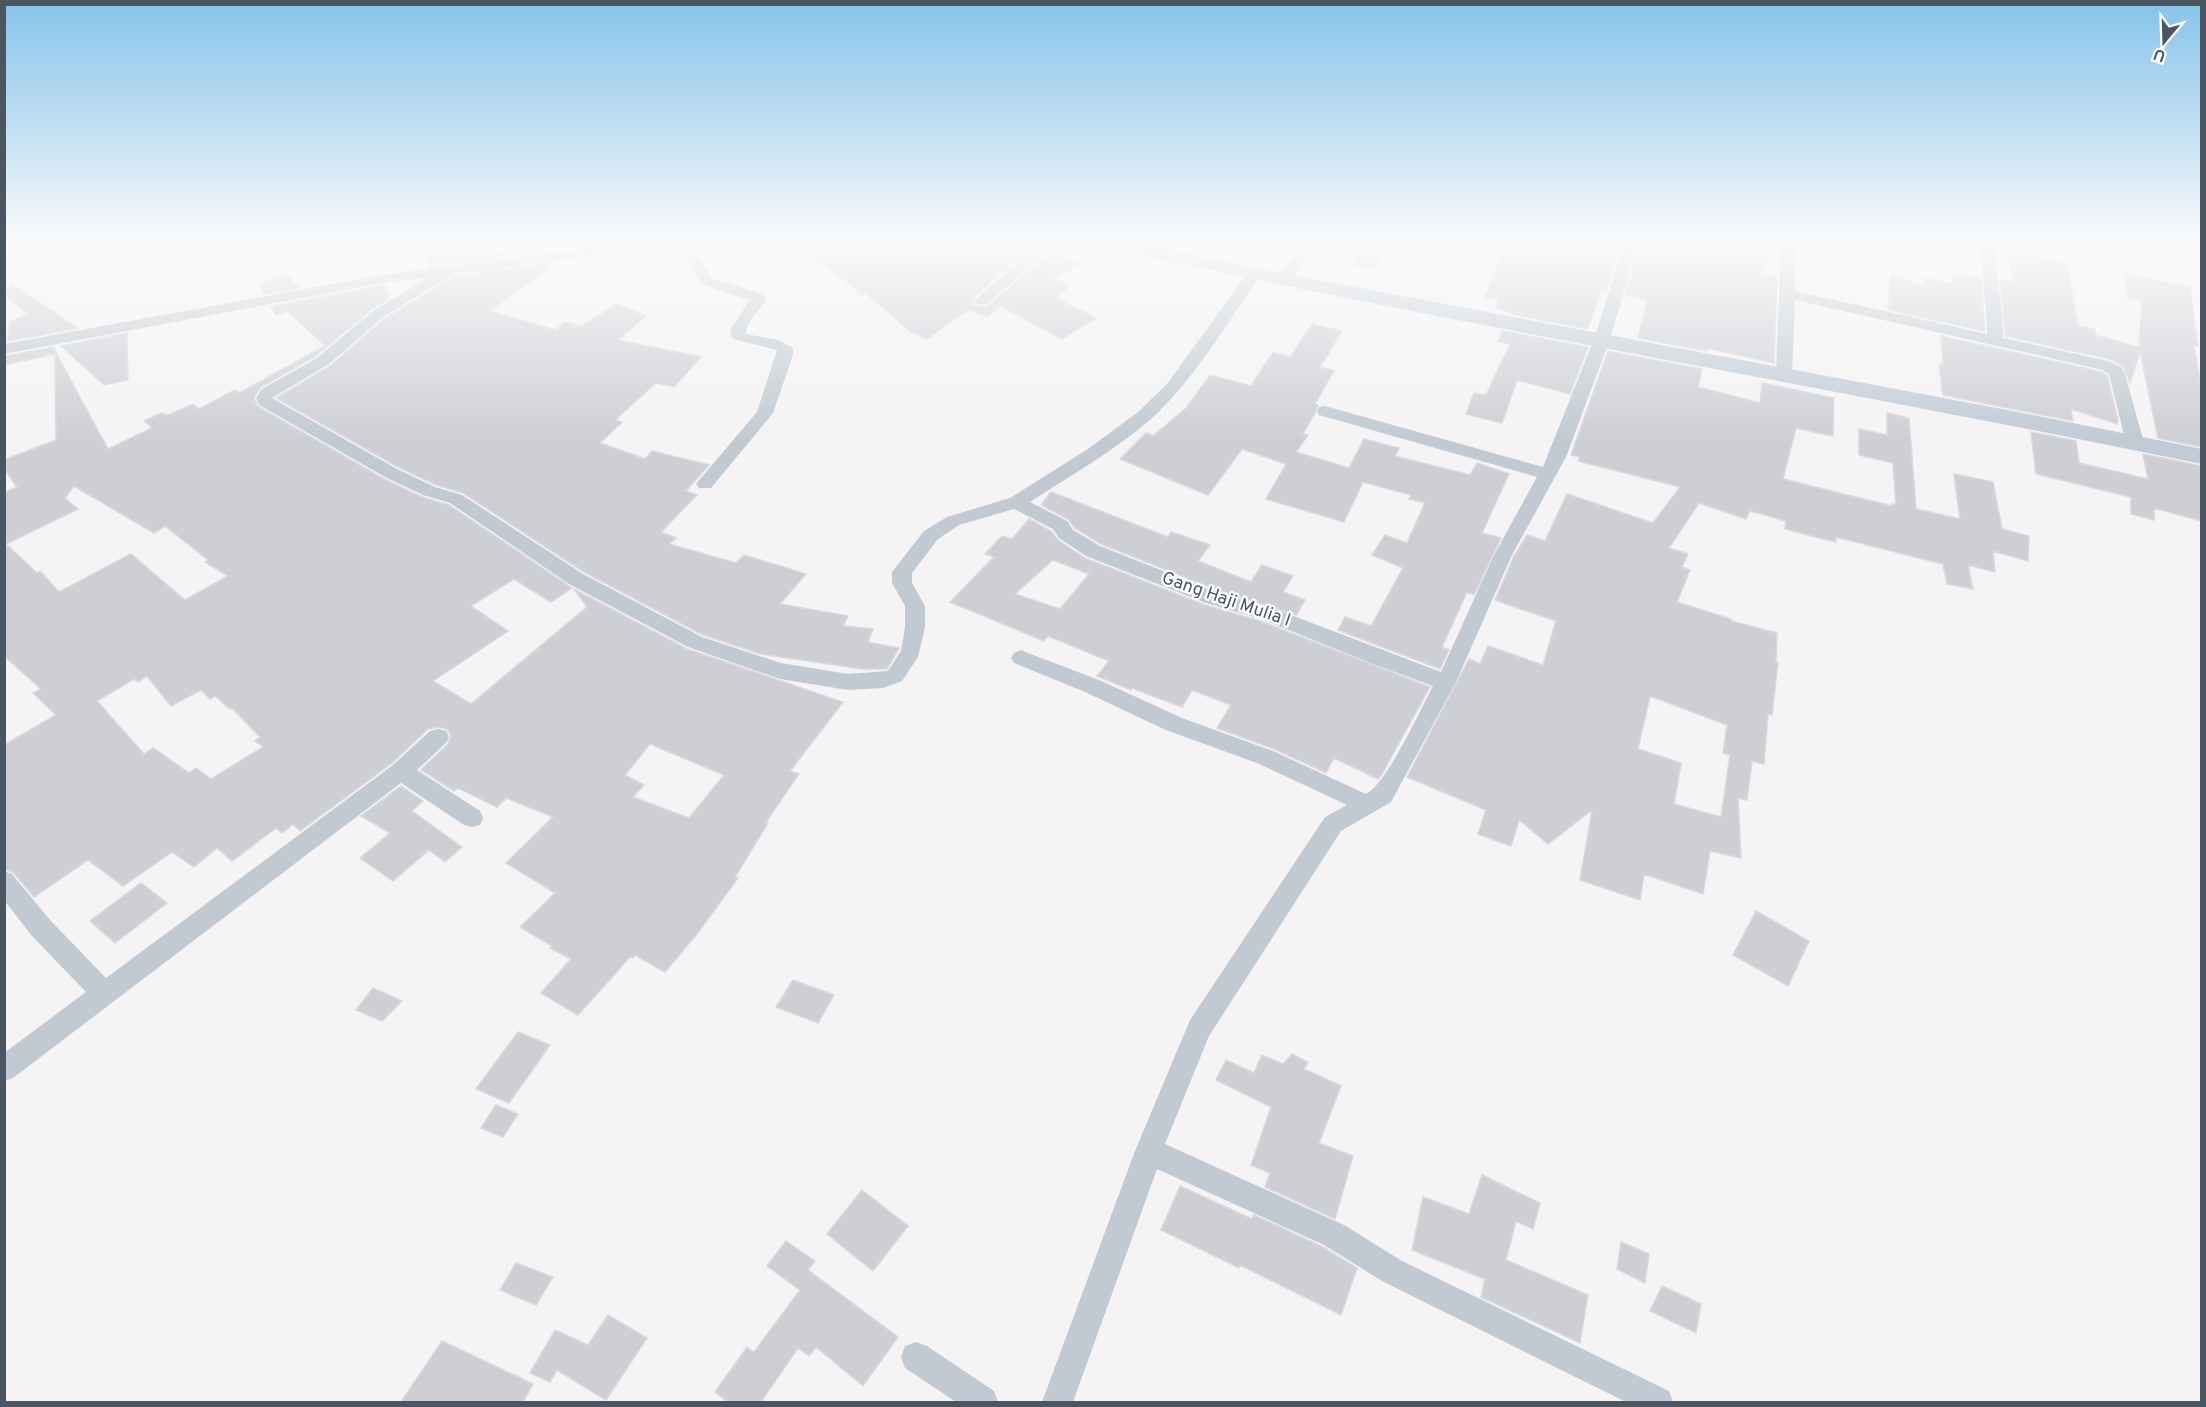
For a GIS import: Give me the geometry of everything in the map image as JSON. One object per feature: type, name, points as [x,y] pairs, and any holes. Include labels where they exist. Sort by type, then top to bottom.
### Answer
[{"type":"main road","points":[[1438,309],[2202,457]]},
{"type":"street","points":[[4,349],[216,309]]},
{"type":"street","points":[[387,309],[323,361],[268,392],[264,398],[265,401],[391,473],[429,491],[456,500],[576,579],[695,642],[780,671],[848,682],[883,680],[895,676],[910,652],[915,627],[915,606],[902,583],[902,572],[908,562],[939,529],[953,521],[1016,502],[1094,453],[1144,416],[1173,387],[1229,309]]},
{"type":"street","points":[[705,484],[765,413],[785,356],[784,348],[774,343],[753,341],[739,336],[741,325],[753,309]]},
{"type":"street","points":[[1058,1402],[1149,1151],[1199,1029],[1333,824],[1365,804],[1383,796],[1446,682],[1503,555],[1548,474],[1578,407],[1611,309]]},
{"type":"street","points":[[1784,374],[1787,309]]},
{"type":"street","points":[[1851,309],[1995,342],[2070,356],[2115,370],[2135,443]]},
{"type":"street","points":[[1995,309],[1995,342]]},
{"type":"street","points":[[1325,411],[1548,474]]},
{"type":"street","name":"Gang Haji Mulia I","points":[[1016,502],[1060,525],[1066,534],[1093,550],[1213,598],[1268,614],[1380,659],[1446,682]]},
{"type":"street","points":[[1021,658],[1092,686],[1174,724],[1265,757],[1365,804]]},
{"type":"street","points":[[4,1070],[401,771],[438,737]]},
{"type":"street","points":[[401,771],[472,818]]},
{"type":"street","points":[[4,881],[40,928],[105,994]]},
{"type":"street","points":[[1149,1151],[1335,1235],[1392,1271],[1658,1402]]},
{"type":"street","points":[[916,1357],[983,1402]]},
{"type":"building","points":[[21,309],[49,309],[78,328],[48,334],[45,331],[47,334],[7,341],[10,322],[27,314]]},
{"type":"building","points":[[272,309],[373,309],[316,356],[261,387],[254,397],[257,406],[384,479],[422,497],[449,505],[572,588],[551,602],[514,579],[471,606],[508,631],[433,681],[471,704],[587,607],[574,589],[687,649],[843,702],[790,771],[799,774],[766,822],[768,823],[735,877],[738,878],[697,934],[665,972],[635,955],[633,958],[630,957],[578,1015],[541,993],[571,959],[550,948],[552,946],[520,927],[555,893],[506,863],[553,817],[506,798],[497,807],[458,788],[454,791],[421,770],[448,744],[451,736],[447,729],[437,727],[428,729],[392,763],[300,831],[293,824],[282,833],[276,828],[232,861],[217,848],[194,867],[172,852],[123,886],[88,860],[34,897],[14,873],[4,869],[4,745],[56,715],[33,693],[41,689],[4,656],[4,493],[17,487],[4,468],[4,460],[56,440],[55,354],[4,365],[4,356],[53,347],[108,449],[152,428],[144,421],[161,413],[168,415],[193,404],[199,409],[235,390],[239,393],[325,346],[288,311],[276,315]],"holes":[[[74,486],[154,533],[165,526],[208,560],[205,562],[228,576],[185,600],[131,554],[59,592],[40,571],[37,573],[6,544],[78,509],[65,498]],[[147,676],[171,706],[201,690],[210,699],[215,696],[230,709],[232,708],[260,737],[255,741],[263,747],[211,779],[196,768],[189,773],[153,748],[144,754],[97,701],[134,679],[138,682]],[[650,744],[724,775],[689,818],[633,797],[644,785],[625,775]]]},
{"type":"building","points":[[401,309],[493,309],[490,311],[556,330],[565,322],[582,326],[610,309],[628,309],[646,316],[618,340],[701,357],[674,387],[656,383],[615,420],[622,422],[600,443],[645,459],[652,451],[709,465],[686,491],[697,495],[661,532],[676,538],[669,544],[736,563],[744,555],[806,574],[780,604],[848,616],[843,626],[873,629],[868,642],[899,648],[887,669],[862,669],[761,654],[703,635],[584,572],[463,493],[436,485],[398,467],[276,398],[330,366],[384,319]]},
{"type":"building","points":[[884,309],[998,309],[987,317],[968,310],[927,339],[911,332]]},
{"type":"building","points":[[1006,309],[1077,309],[1096,318],[1062,339]]},
{"type":"building","points":[[1496,309],[1595,309],[1588,329]]},
{"type":"building","points":[[1645,309],[1776,309],[1774,363],[1707,348],[1707,351],[1638,338]]},
{"type":"building","points":[[1983,309],[1985,331],[1888,310]]},
{"type":"building","points":[[2003,309],[2075,309],[2078,326],[2095,329],[2095,335],[2139,347],[2142,309],[2193,309],[2198,346],[2194,345],[2202,391],[2202,447],[2158,438],[2140,352],[2130,383],[2123,366],[2109,359],[2005,336]]},
{"type":"building","points":[[1312,324],[1342,331],[1320,367],[1334,371],[1315,404],[1318,405],[1315,413],[1303,434],[1308,435],[1296,452],[1349,468],[1364,439],[1399,448],[1395,456],[1470,475],[1477,463],[1509,474],[1482,533],[1501,538],[1474,595],[1467,592],[1442,647],[1449,650],[1440,669],[1338,630],[1345,617],[1371,626],[1403,568],[1372,555],[1385,535],[1407,543],[1425,503],[1409,499],[1411,495],[1363,482],[1344,522],[1266,499],[1286,464],[1242,449],[1208,495],[1120,459],[1146,433],[1153,436],[1186,408],[1210,375],[1251,386],[1273,352],[1290,357]]},
{"type":"building","points":[[1503,331],[1588,347],[1570,394],[1517,380],[1502,423],[1466,414],[1474,393],[1486,395],[1510,344],[1498,341]]},
{"type":"building","points":[[127,333],[128,380],[104,385],[61,346]]},
{"type":"building","points":[[1941,336],[2102,372],[2107,375],[2117,424],[2071,409],[2073,421],[1943,395],[1939,364],[1943,364]]},
{"type":"building","points":[[1608,351],[1702,369],[1698,387],[1760,403],[1762,383],[1834,398],[1833,436],[1796,428],[1783,479],[1892,506],[1896,504],[1893,463],[1859,455],[1859,429],[1887,435],[1887,413],[1909,418],[1916,509],[1960,519],[1954,474],[1993,482],[2002,529],[2029,536],[2028,561],[1993,551],[1995,572],[1968,565],[1973,589],[1947,584],[1943,564],[1836,537],[1836,542],[1785,529],[1786,521],[1750,511],[1746,519],[1699,503],[1669,548],[1688,554],[1682,567],[1690,570],[1677,602],[1731,619],[1731,621],[1777,633],[1776,662],[1778,662],[1772,715],[1768,714],[1764,764],[1752,761],[1747,800],[1738,798],[1741,858],[1710,851],[1703,894],[1644,874],[1640,900],[1580,880],[1592,810],[1548,844],[1519,820],[1511,846],[1478,834],[1486,810],[1407,777],[1469,659],[1480,664],[1488,646],[1543,665],[1556,621],[1495,600],[1514,556],[1527,535],[1545,541],[1567,494],[1653,523],[1680,487],[1578,461],[1580,457],[1571,455]],"holes":[[[1650,696],[1727,725],[1723,753],[1730,755],[1721,817],[1674,804],[1681,763],[1638,749]]]},
{"type":"building","points":[[2031,432],[2076,441],[2079,463],[2148,479],[2143,454],[2202,466],[2202,521],[2154,508],[2154,520],[2131,514],[2131,497],[2036,474]]},
{"type":"building","points":[[1051,492],[1168,537],[1171,532],[1210,545],[1198,561],[1251,582],[1262,565],[1293,576],[1283,592],[1305,600],[1296,615],[1220,591],[1101,544],[1075,528],[1068,519],[1041,505]]},
{"type":"building","points":[[1029,519],[1051,531],[1058,540],[1085,558],[1205,605],[1260,621],[1430,687],[1378,779],[1334,758],[1326,773],[1274,749],[1217,728],[1231,705],[1192,690],[1182,707],[1132,688],[1131,690],[1097,676],[1109,661],[1048,636],[1044,641],[950,602],[994,557],[985,554],[1002,536],[1012,539]],"holes":[[[1053,560],[1089,574],[1060,609],[1015,594]]]},
{"type":"building","points":[[401,786],[423,801],[412,811],[462,847],[445,862],[429,850],[393,881],[360,858],[390,833],[361,816]]},
{"type":"building","points":[[141,883],[167,903],[115,943],[90,921]]},
{"type":"building","points":[[1756,911],[1809,941],[1788,986],[1733,955]]},
{"type":"building","points":[[793,980],[834,995],[818,1023],[776,1007]]},
{"type":"building","points":[[373,988],[402,1001],[382,1021],[356,1010]]},
{"type":"building","points":[[518,1032],[550,1045],[509,1103],[476,1089]]},
{"type":"building","points":[[1292,1054],[1308,1062],[1304,1069],[1341,1086],[1319,1143],[1353,1156],[1335,1219],[1265,1187],[1270,1173],[1251,1165],[1271,1107],[1216,1080],[1226,1060],[1254,1073],[1262,1055],[1283,1064]]},
{"type":"building","points":[[496,1105],[518,1114],[503,1137],[481,1128]]},
{"type":"building","points":[[1482,1175],[1540,1203],[1533,1229],[1516,1221],[1506,1260],[1588,1295],[1580,1343],[1481,1297],[1485,1279],[1412,1250],[1423,1197],[1469,1214]]},
{"type":"building","points":[[1180,1186],[1252,1219],[1254,1215],[1323,1247],[1357,1268],[1341,1315],[1240,1265],[1239,1268],[1161,1230]]},
{"type":"building","points":[[862,1190],[908,1226],[873,1271],[827,1234]]},
{"type":"building","points":[[786,1241],[815,1261],[808,1270],[898,1337],[863,1386],[816,1347],[809,1356],[798,1348],[761,1402],[728,1402],[715,1392],[747,1347],[754,1352],[800,1290],[767,1266]]},
{"type":"building","points":[[1621,1242],[1649,1254],[1645,1283],[1617,1269]]},
{"type":"building","points":[[516,1263],[553,1277],[536,1305],[500,1290]]},
{"type":"building","points":[[1662,1286],[1701,1304],[1696,1333],[1650,1311]]},
{"type":"building","points":[[608,1315],[647,1338],[606,1400],[557,1370],[550,1382],[530,1373],[555,1330],[588,1345]]},
{"type":"building","points":[[442,1341],[533,1384],[523,1402],[401,1402]]}]
